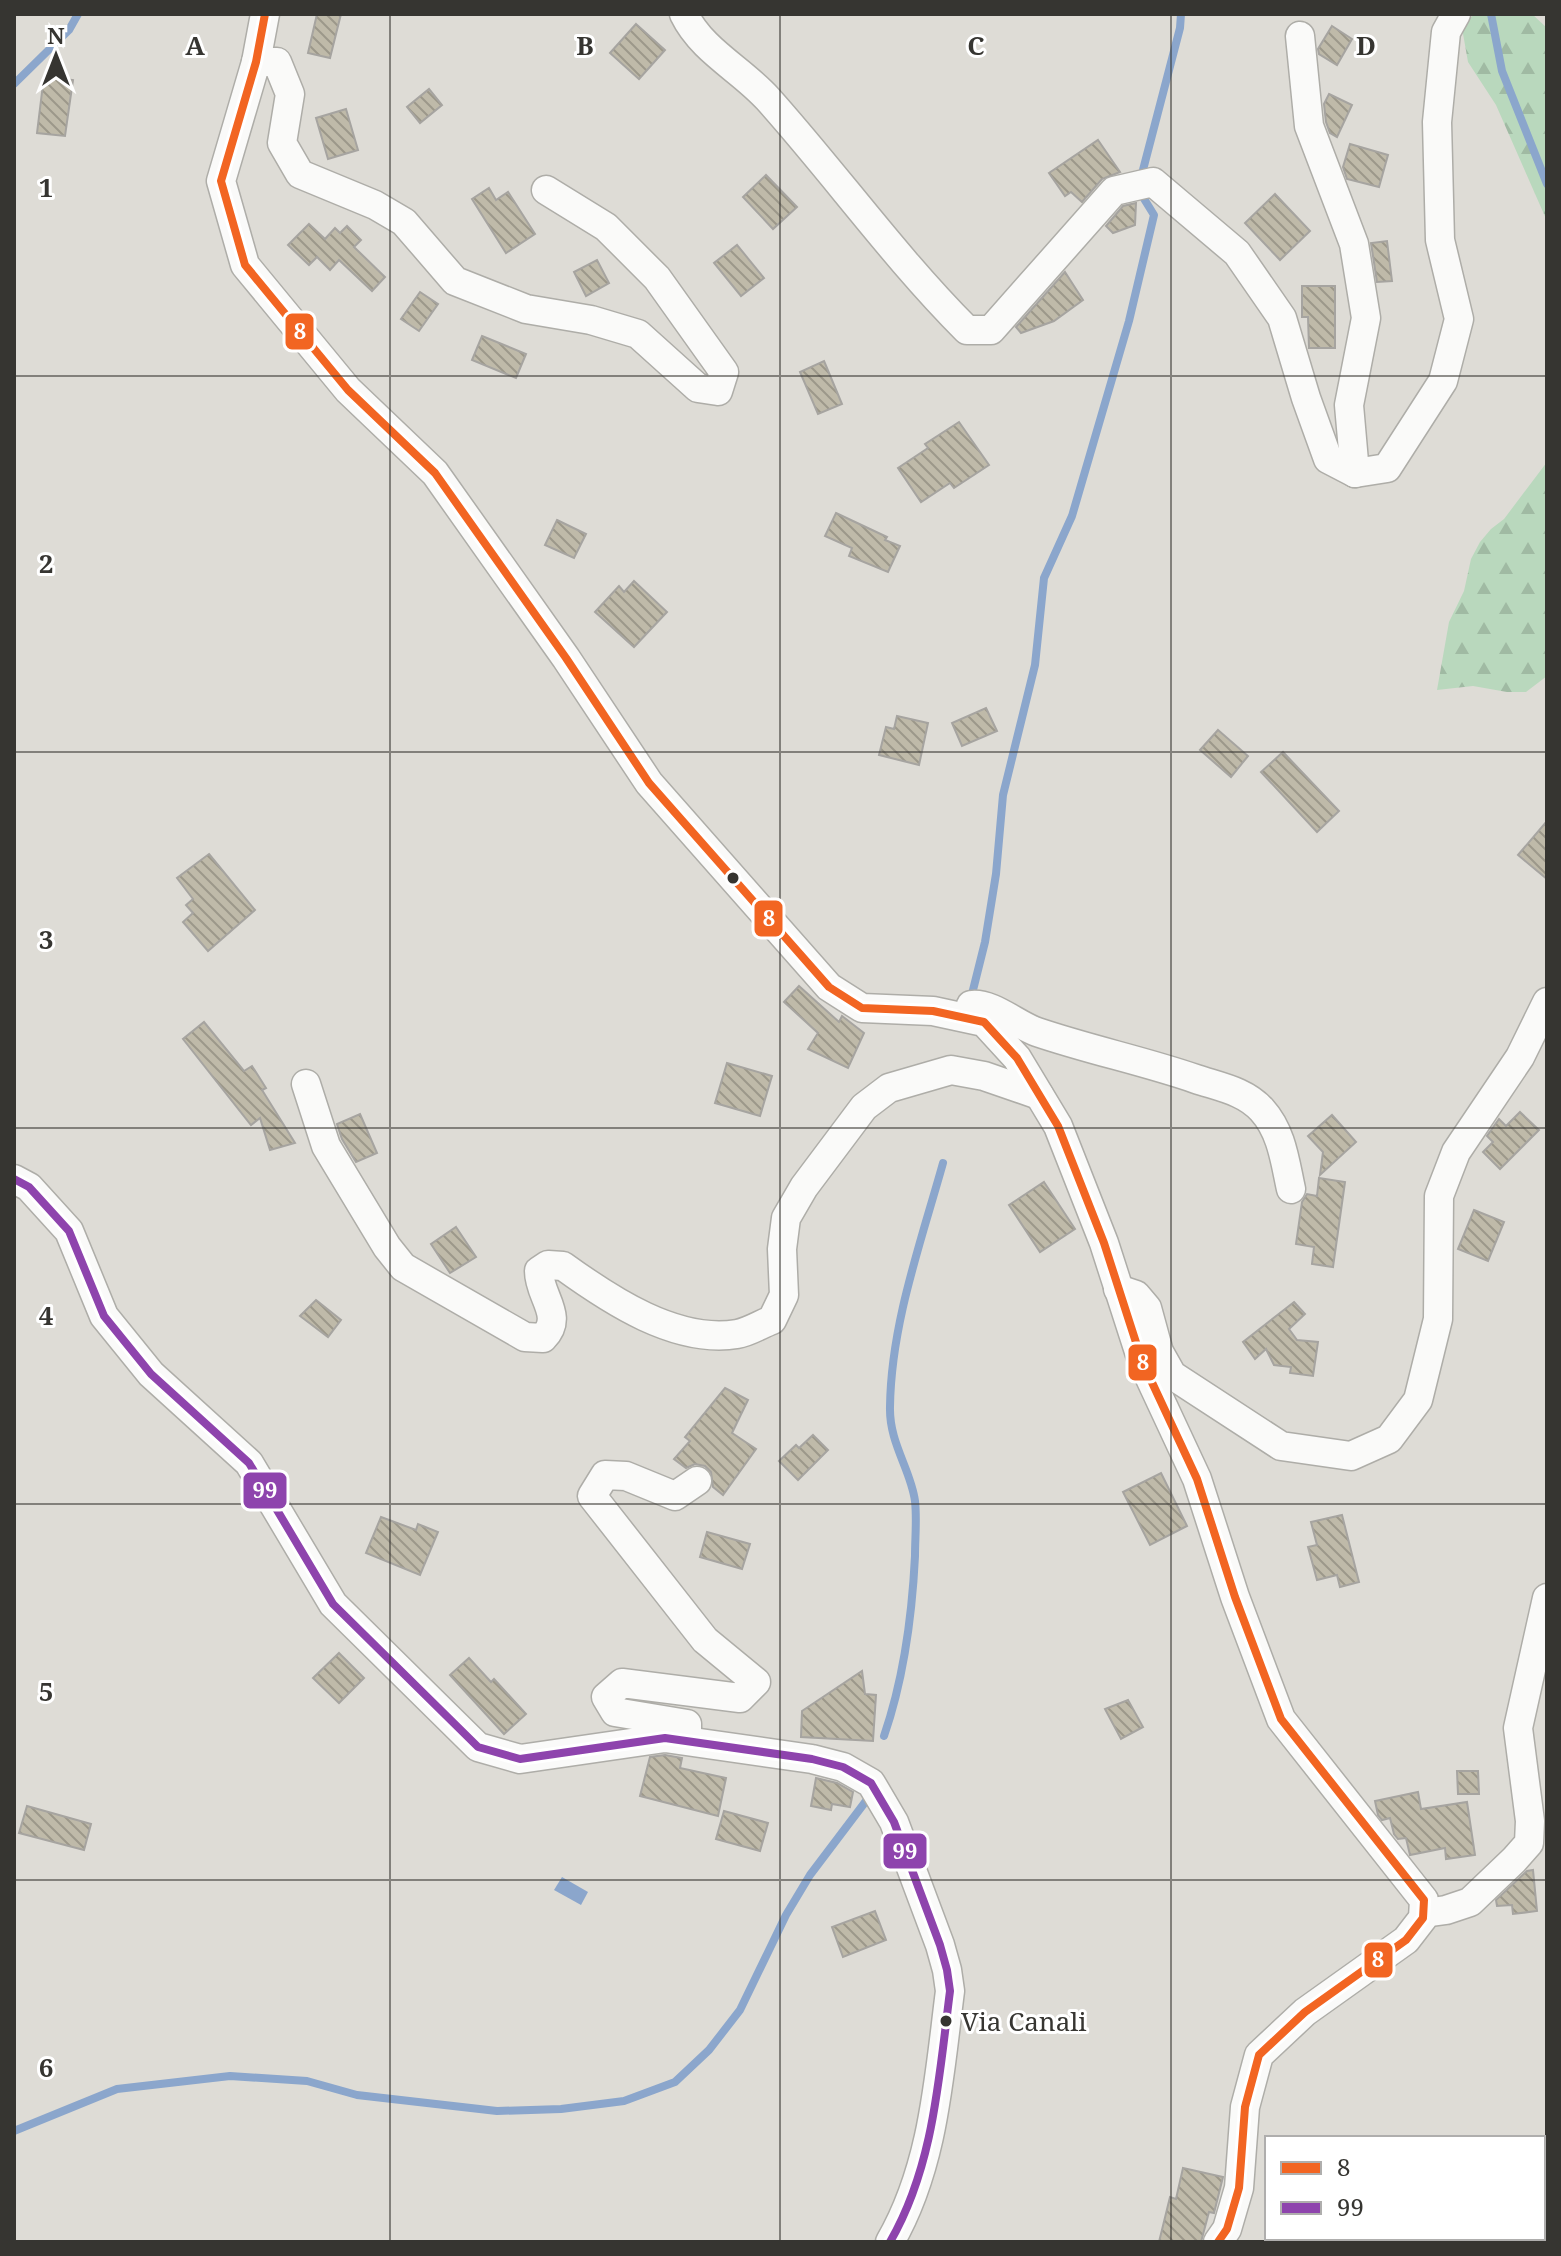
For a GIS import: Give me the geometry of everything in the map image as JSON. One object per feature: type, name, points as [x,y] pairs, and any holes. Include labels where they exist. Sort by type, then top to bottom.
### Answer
[{"type":"street","points":[[265,14],[256,62],[221,181],[245,265],[348,390],[435,473],[566,658],[649,783],[829,987],[862,1008],[933,1011],[984,1022],[1017,1058],[1058,1126],[1104,1243],[1142,1361],[1197,1479],[1235,1597],[1281,1719],[1424,1900],[1423,1918],[1406,1940],[1305,2012],[1259,2055],[1245,2107],[1239,2188],[1227,2229],[1218,2242]]},
{"type":"street","points":[[684,14],[694,34],[766,97],[928,291],[967,330],[991,330],[1114,191],[1153,182],[1237,253],[1282,318],[1328,459],[1355,473],[1387,468],[1443,381],[1459,319],[1440,240],[1437,122],[1446,32],[1456,14]]},
{"type":"street","points":[[1300,36],[1309,126],[1354,244],[1366,318],[1349,405],[1355,473]]},
{"type":"street","points":[[256,62],[277,62],[290,94],[282,143],[300,174],[375,205],[404,222],[455,281],[526,309],[591,320],[638,334],[698,388],[718,391],[724,372],[657,278],[606,227],[546,190]]},
{"type":"street","points":[[1118,1289],[1136,1295],[1147,1308],[1159,1352],[1172,1375],[1281,1446],[1351,1456],[1389,1439],[1418,1400],[1438,1319],[1439,1196],[1456,1152],[1520,1057],[1547,1002]]},
{"type":"street","points":[[945,1014],[953,1008],[978,1004],[997,1011],[1019,1026],[1161,1067],[1244,1095],[1263,1111],[1280,1138],[1291,1189]]},
{"type":"street","points":[[306,1084],[326,1146],[387,1247],[403,1267],[525,1337],[543,1338],[551,1330],[553,1316],[539,1286],[539,1271],[548,1265],[563,1266],[640,1316],[703,1335],[738,1334],[772,1320],[784,1295],[782,1249],[786,1218],[804,1187],[864,1107],[889,1088],[951,1070],[984,1076],[1039,1095]]},
{"type":"street","points":[[14,1179],[29,1187],[69,1231],[104,1316],[151,1374],[249,1463],[333,1604],[478,1747],[520,1759],[665,1738],[812,1759],[843,1767],[871,1783],[894,1822],[940,1945],[950,1991],[932,2131],[901,2222],[890,2242]]},
{"type":"street","points":[[685,1741],[687,1724],[615,1712],[606,1697],[622,1683],[740,1698],[756,1682],[705,1640],[592,1496],[605,1475],[626,1476],[675,1496],[697,1481]]},
{"type":"street","points":[[1424,1913],[1470,1902],[1529,1843],[1530,1821],[1518,1728],[1547,1598]]},
{"type":"green space","points":[[1474,14],[1532,14],[1547,28],[1547,221],[1496,105],[1468,62],[1462,28]]},
{"type":"green space","points":[[1547,462],[1547,676],[1526,692],[1473,686],[1437,690],[1449,622],[1464,591],[1471,559],[1480,542],[1504,519]]},
{"type":"water","points":[[562,1877],[588,1892],[581,1905],[554,1890]]},
{"type":"building","points":[[317,14],[341,14],[330,58],[308,53]]},
{"type":"building","points":[[636,24],[665,50],[639,79],[610,53]]},
{"type":"building","points":[[1332,26],[1352,39],[1337,65],[1319,54],[1318,49]]},
{"type":"building","points":[[44,76],[73,80],[65,136],[37,133]]},
{"type":"building","points":[[429,89],[442,105],[420,123],[407,107]]},
{"type":"building","points":[[1329,94],[1352,105],[1337,137],[1330,133],[1326,122],[1324,104]]},
{"type":"building","points":[[346,109],[358,150],[328,159],[316,118]]},
{"type":"building","points":[[1098,140],[1120,172],[1102,179],[1082,202],[1071,192],[1065,196],[1049,173]]},
{"type":"building","points":[[1350,144],[1388,155],[1379,187],[1347,179],[1343,167]]},
{"type":"building","points":[[766,175],[797,207],[773,229],[743,197]]},
{"type":"building","points":[[489,188],[496,200],[508,192],[535,234],[506,253],[472,199]]},
{"type":"building","points":[[1275,194],[1310,231],[1280,260],[1245,223]]},
{"type":"building","points":[[1136,203],[1135,225],[1113,233],[1106,226],[1123,206]]},
{"type":"building","points":[[309,224],[325,239],[335,228],[340,233],[347,226],[361,240],[354,247],[385,277],[372,291],[339,260],[330,270],[317,257],[309,265],[288,245]]},
{"type":"building","points":[[1387,241],[1392,281],[1377,282],[1371,243]]},
{"type":"building","points":[[737,245],[764,278],[741,296],[714,263]]},
{"type":"building","points":[[597,260],[609,283],[586,296],[574,272]]},
{"type":"building","points":[[1065,272],[1083,300],[1054,321],[1021,333],[1016,327]]},
{"type":"building","points":[[1302,286],[1335,286],[1335,348],[1309,348],[1308,317],[1302,317]]},
{"type":"building","points":[[420,292],[438,304],[419,331],[401,319]]},
{"type":"building","points":[[482,336],[526,354],[516,378],[472,360]]},
{"type":"building","points":[[824,361],[842,404],[818,414],[800,372]]},
{"type":"building","points":[[959,422],[989,465],[954,488],[950,483],[921,502],[898,468],[928,448],[925,444]]},
{"type":"building","points":[[836,513],[900,546],[888,572],[849,556],[852,548],[825,536]]},
{"type":"building","points":[[557,520],[586,534],[574,558],[545,545]]},
{"type":"building","points":[[634,581],[667,612],[634,647],[595,612],[619,586],[624,592]]},
{"type":"building","points":[[986,708],[997,731],[962,746],[952,723]]},
{"type":"building","points":[[897,716],[928,723],[919,765],[879,755],[886,727],[894,729]]},
{"type":"building","points":[[1218,730],[1248,756],[1231,777],[1200,750]]},
{"type":"building","points":[[1283,752],[1339,811],[1317,832],[1261,772]]},
{"type":"building","points":[[1547,821],[1547,879],[1518,855]]},
{"type":"building","points":[[209,854],[255,910],[208,951],[183,922],[193,913],[186,905],[193,899],[177,878]]},
{"type":"building","points":[[799,986],[839,1022],[842,1016],[864,1033],[848,1068],[808,1049],[818,1033],[784,1002]]},
{"type":"building","points":[[204,1022],[244,1071],[252,1066],[266,1088],[262,1090],[295,1143],[270,1150],[260,1118],[251,1125],[183,1039]]},
{"type":"building","points":[[727,1063],[772,1076],[760,1116],[715,1103]]},
{"type":"building","points":[[1520,1112],[1539,1130],[1500,1169],[1483,1152],[1493,1142],[1487,1136],[1499,1119],[1506,1126]]},
{"type":"building","points":[[360,1114],[377,1153],[356,1162],[337,1124]]},
{"type":"building","points":[[1332,1115],[1356,1142],[1320,1175],[1323,1152],[1308,1136]]},
{"type":"building","points":[[1319,1178],[1345,1182],[1333,1267],[1312,1264],[1314,1247],[1296,1244],[1302,1202],[1307,1194],[1317,1196]]},
{"type":"building","points":[[1044,1182],[1075,1229],[1040,1252],[1009,1205]]},
{"type":"building","points":[[1474,1210],[1504,1222],[1488,1261],[1458,1249]]},
{"type":"building","points":[[456,1227],[476,1257],[450,1273],[431,1244]]},
{"type":"building","points":[[316,1300],[341,1320],[328,1337],[300,1316]]},
{"type":"building","points":[[1294,1302],[1305,1314],[1289,1329],[1297,1340],[1318,1342],[1313,1376],[1290,1373],[1291,1367],[1274,1365],[1266,1349],[1255,1359],[1243,1342]]},
{"type":"building","points":[[725,1388],[748,1400],[732,1433],[756,1449],[723,1495],[713,1487],[711,1472],[705,1466],[695,1464],[686,1468],[674,1459],[690,1441],[685,1437]]},
{"type":"building","points":[[813,1435],[828,1450],[798,1480],[779,1461]]},
{"type":"building","points":[[1161,1473],[1187,1526],[1150,1545],[1123,1492]]},
{"type":"building","points":[[1342,1515],[1359,1582],[1340,1587],[1337,1575],[1317,1580],[1308,1547],[1317,1545],[1311,1522]]},
{"type":"building","points":[[381,1517],[416,1530],[418,1524],[438,1532],[420,1575],[366,1553]]},
{"type":"building","points":[[707,1532],[750,1544],[742,1569],[700,1557]]},
{"type":"building","points":[[339,1653],[364,1678],[339,1703],[313,1678]]},
{"type":"building","points":[[469,1658],[491,1682],[494,1679],[526,1714],[504,1734],[450,1675]]},
{"type":"building","points":[[862,1671],[865,1694],[876,1695],[873,1741],[801,1737],[802,1711]]},
{"type":"building","points":[[1128,1700],[1143,1727],[1121,1739],[1105,1709]]},
{"type":"building","points":[[665,1755],[682,1758],[680,1768],[726,1778],[718,1816],[640,1796],[650,1757]]},
{"type":"building","points":[[1457,1771],[1478,1771],[1479,1794],[1458,1794]]},
{"type":"building","points":[[816,1778],[837,1783],[853,1792],[850,1807],[832,1804],[831,1810],[811,1806]]},
{"type":"building","points":[[1418,1792],[1421,1809],[1467,1802],[1475,1855],[1446,1859],[1445,1848],[1410,1855],[1406,1838],[1398,1839],[1394,1834],[1390,1818],[1382,1820],[1375,1801]]},
{"type":"building","points":[[27,1806],[91,1824],[84,1850],[19,1833]]},
{"type":"building","points":[[724,1811],[768,1823],[760,1851],[716,1839]]},
{"type":"building","points":[[1533,1870],[1537,1911],[1513,1914],[1512,1905],[1497,1906],[1496,1900],[1527,1871]]},
{"type":"building","points":[[875,1911],[886,1940],[843,1957],[832,1927]]},
{"type":"building","points":[[1183,2168],[1223,2177],[1214,2213],[1209,2212],[1201,2242],[1159,2242],[1170,2197],[1176,2199]]},
{"type":"waterway","points":[[14,84],[69,30],[78,14]]},
{"type":"waterway","points":[[973,990],[985,942],[996,874],[1003,795],[1035,665],[1044,578],[1072,516],[1129,321],[1154,215],[1138,189],[1181,14]]},
{"type":"waterway","points":[[1491,14],[1502,71],[1547,184]]},
{"type":"waterway","points":[[884,1736],[906,1647],[916,1528],[913,1490],[893,1433],[890,1407],[892,1376],[901,1314],[943,1163]]},
{"type":"waterway","points":[[14,2131],[117,2089],[230,2076],[307,2081],[357,2095],[497,2111],[561,2109],[624,2101],[675,2082],[709,2050],[740,2010],[786,1915],[810,1875],[869,1797]]},
{"type":"transit line","name":"8","points":[[265,14],[256,62],[221,181],[245,265],[348,390],[435,473],[566,658],[649,783],[829,987],[862,1008],[933,1011],[984,1022],[1017,1058],[1058,1126],[1104,1243],[1142,1361],[1197,1479],[1235,1597],[1281,1719],[1424,1900],[1423,1918],[1406,1940],[1305,2012],[1259,2055],[1245,2107],[1239,2188],[1227,2229],[1218,2242]]},
{"type":"transit line","name":"99","points":[[14,1179],[29,1187],[69,1231],[104,1316],[151,1374],[249,1463],[333,1604],[478,1747],[520,1759],[665,1738],[812,1759],[843,1767],[871,1783],[894,1822],[940,1945],[950,1991],[938,2088],[925,2152],[905,2213],[890,2242]]},
{"type":"place","name":"Via Canali","points":[[946,2021]]}]
